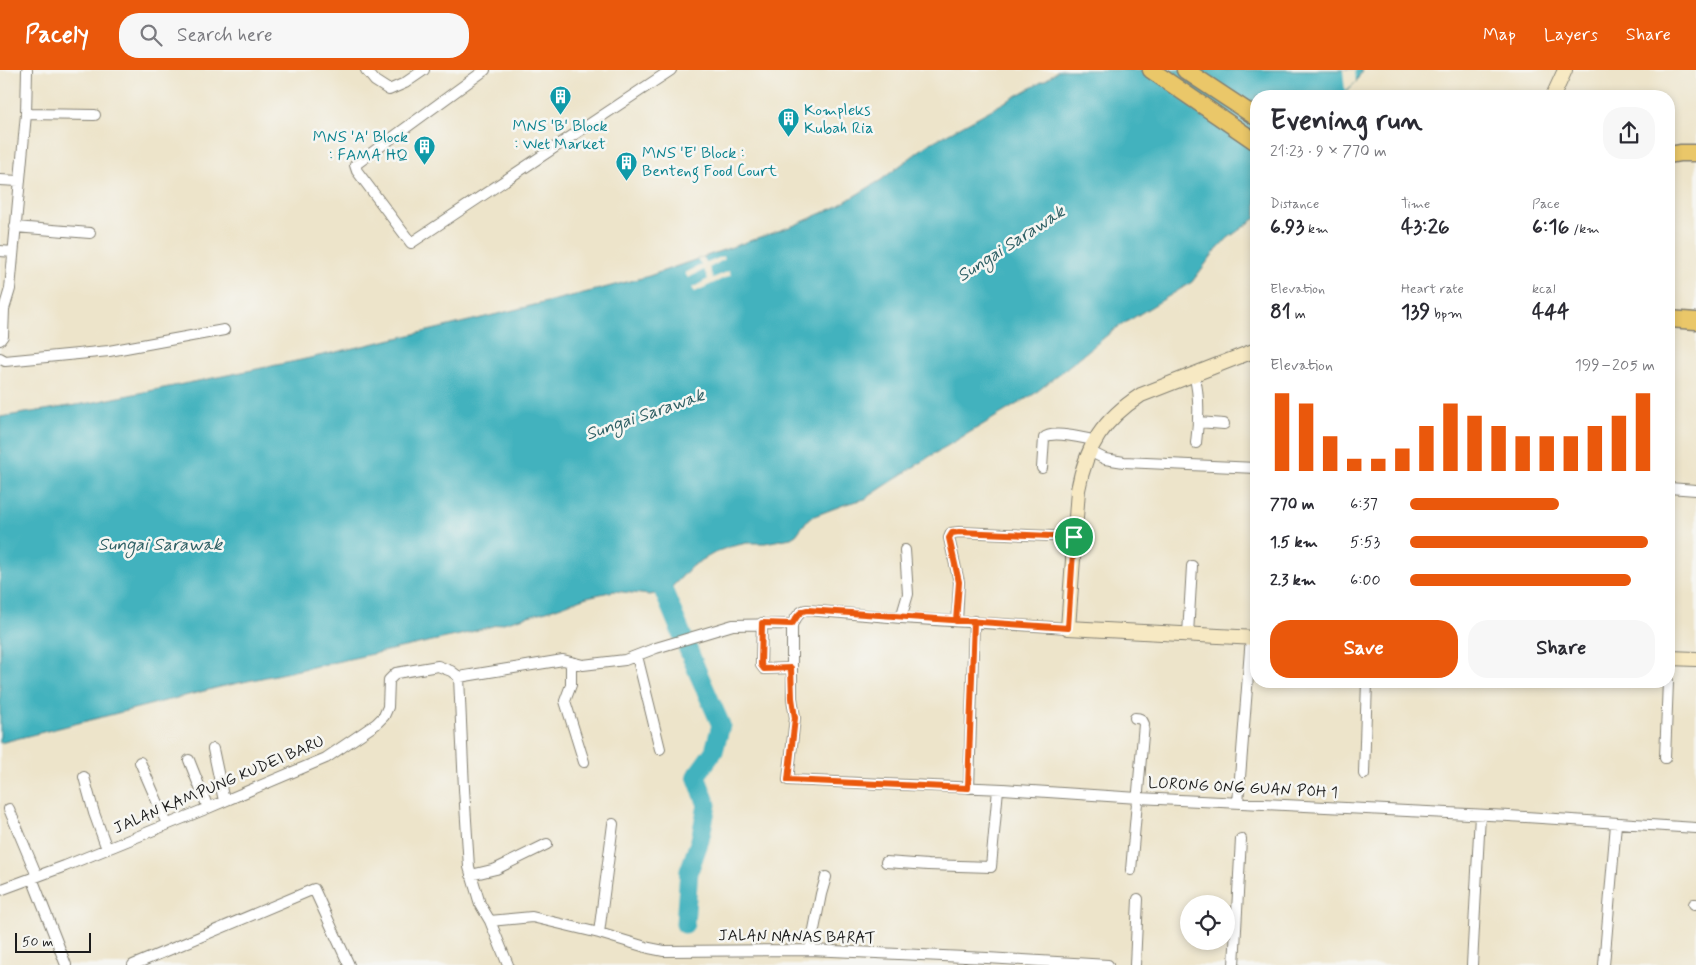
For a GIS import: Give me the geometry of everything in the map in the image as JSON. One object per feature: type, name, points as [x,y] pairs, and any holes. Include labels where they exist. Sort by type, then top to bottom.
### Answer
[{"type":"main road","points":[[1151,70],[1250,138]]},
{"type":"main road","points":[[1185,70],[1250,114]]},
{"type":"main road","points":[[1556,90],[1564,70]]},
{"type":"main road","points":[[1676,155],[1696,163]]},
{"type":"main road","points":[[1675,319],[1696,321]]},
{"type":"main road","points":[[1250,352],[1142,395],[1106,424],[1091,446],[1081,472],[1074,537],[1068,628],[1250,638]]},
{"type":"main road","points":[[1675,658],[1696,659]]},
{"type":"street","points":[[0,340],[3,336],[2,310],[10,289],[26,114],[27,70]]},
{"type":"street","points":[[366,70],[376,81],[389,90],[405,83],[424,70]]},
{"type":"street","points":[[485,70],[355,165],[357,171],[411,243],[671,70]]},
{"type":"street","points":[[26,114],[95,115]]},
{"type":"street","points":[[0,180],[19,182]]},
{"type":"street","points":[[15,227],[90,234]]},
{"type":"street","points":[[0,251],[13,252]]},
{"type":"street","points":[[0,358],[5,361],[109,351],[224,330]]},
{"type":"street","points":[[1194,374],[1197,386],[1198,422],[1196,443]]},
{"type":"street","points":[[1198,422],[1224,424]]},
{"type":"street","points":[[1042,468],[1044,438],[1054,434],[1091,446],[1104,459],[1124,462],[1250,468]]},
{"type":"street","points":[[1675,488],[1696,490]]},
{"type":"street","points":[[956,621],[959,590],[949,538],[952,533],[1074,537]]},
{"type":"street","points":[[900,618],[908,594],[905,550]]},
{"type":"street","points":[[1188,634],[1192,566]]},
{"type":"street","points":[[762,623],[761,665],[764,669],[791,668],[792,624],[802,610],[1068,628]]},
{"type":"street","points":[[968,788],[974,621]]},
{"type":"street","points":[[508,965],[490,921],[480,904],[471,875],[464,789],[459,677],[563,660],[583,665],[625,660],[656,648],[733,625],[762,623],[792,624]]},
{"type":"street","points":[[637,656],[660,749]]},
{"type":"street","points":[[571,662],[571,685],[566,701],[584,762]]},
{"type":"street","name":"JALAN KAMPUNG KUDEI BARU","points":[[0,890],[107,849],[326,758],[376,724],[384,716],[388,707],[390,680],[396,673],[438,666],[451,671],[459,677]]},
{"type":"street","name":"LORONG ONG GUAN POH 1","points":[[791,668],[795,718],[788,780],[1480,814],[1696,828]]},
{"type":"street","points":[[1238,803],[1250,671]]},
{"type":"street","points":[[1364,774],[1367,688]]},
{"type":"street","points":[[1665,758],[1668,688]]},
{"type":"street","points":[[1131,870],[1144,724],[1140,718],[1135,718]]},
{"type":"street","points":[[213,749],[224,801]]},
{"type":"street","points":[[189,760],[208,808]]},
{"type":"street","points":[[140,762],[168,824]]},
{"type":"street","points":[[84,777],[107,849]]},
{"type":"street","points":[[886,862],[928,866],[991,867],[998,789]]},
{"type":"street","points":[[9,809],[66,965]]},
{"type":"street","points":[[1472,965],[1480,814]]},
{"type":"street","points":[[599,933],[613,824]]},
{"type":"street","points":[[1604,965],[1616,824]]},
{"type":"street","points":[[1234,965],[1241,839]]},
{"type":"street","points":[[471,875],[496,869],[547,844]]},
{"type":"street","points":[[810,950],[826,877]]},
{"type":"street","points":[[133,965],[314,889],[349,965]]},
{"type":"street","points":[[1135,965],[1138,899]]},
{"type":"street","name":"JALAN NANAS BARAT","points":[[490,921],[532,917],[664,951],[810,950],[995,962],[1108,965]]},
{"type":"water","name":"Sungai Sarawak","points":[[1058,70],[1362,70],[1356,82],[1347,90],[1250,90],[1250,222],[1228,238],[1192,282],[1115,329],[1034,394],[932,455],[865,499],[809,518],[796,535],[791,538],[765,543],[747,543],[718,551],[692,566],[673,586],[664,592],[650,595],[614,591],[587,597],[550,610],[460,635],[220,687],[0,743],[0,417],[95,402],[301,360],[432,330],[649,276],[795,225],[836,207],[881,180],[927,145],[1047,79]]},
{"type":"pier","points":[[1343,70],[1355,70],[1356,82],[1345,90]]},
{"type":"pier","points":[[723,256],[725,259],[709,268],[713,278],[729,271],[731,275],[695,292],[692,288],[708,279],[704,270],[688,278],[685,273],[701,265],[697,259],[703,257],[707,263]]},
{"type":"waterway","points":[[654,568],[721,725],[714,751],[696,776],[707,805],[700,840],[689,871],[685,924]]},
{"type":"place","name":"MNS 'B' Block : Wet Market","points":[[560,116]]},
{"type":"place","name":"Kompleks Kubah Ria","points":[[788,138]]},
{"type":"place","name":"MNS 'A' Block : FAMA HQ","points":[[424,165]]},
{"type":"place","name":"MNS 'E' Block : Benteng Food Court","points":[[626,181]]},
{"type":"route","points":[[1074,537],[959,532],[952,533],[949,538],[959,582],[956,621],[974,621],[968,788],[788,780],[795,718],[791,668],[764,669],[761,665],[762,623],[792,624],[802,610],[807,610],[900,618],[919,618],[956,621],[974,621],[1068,628],[1074,537]]}]
